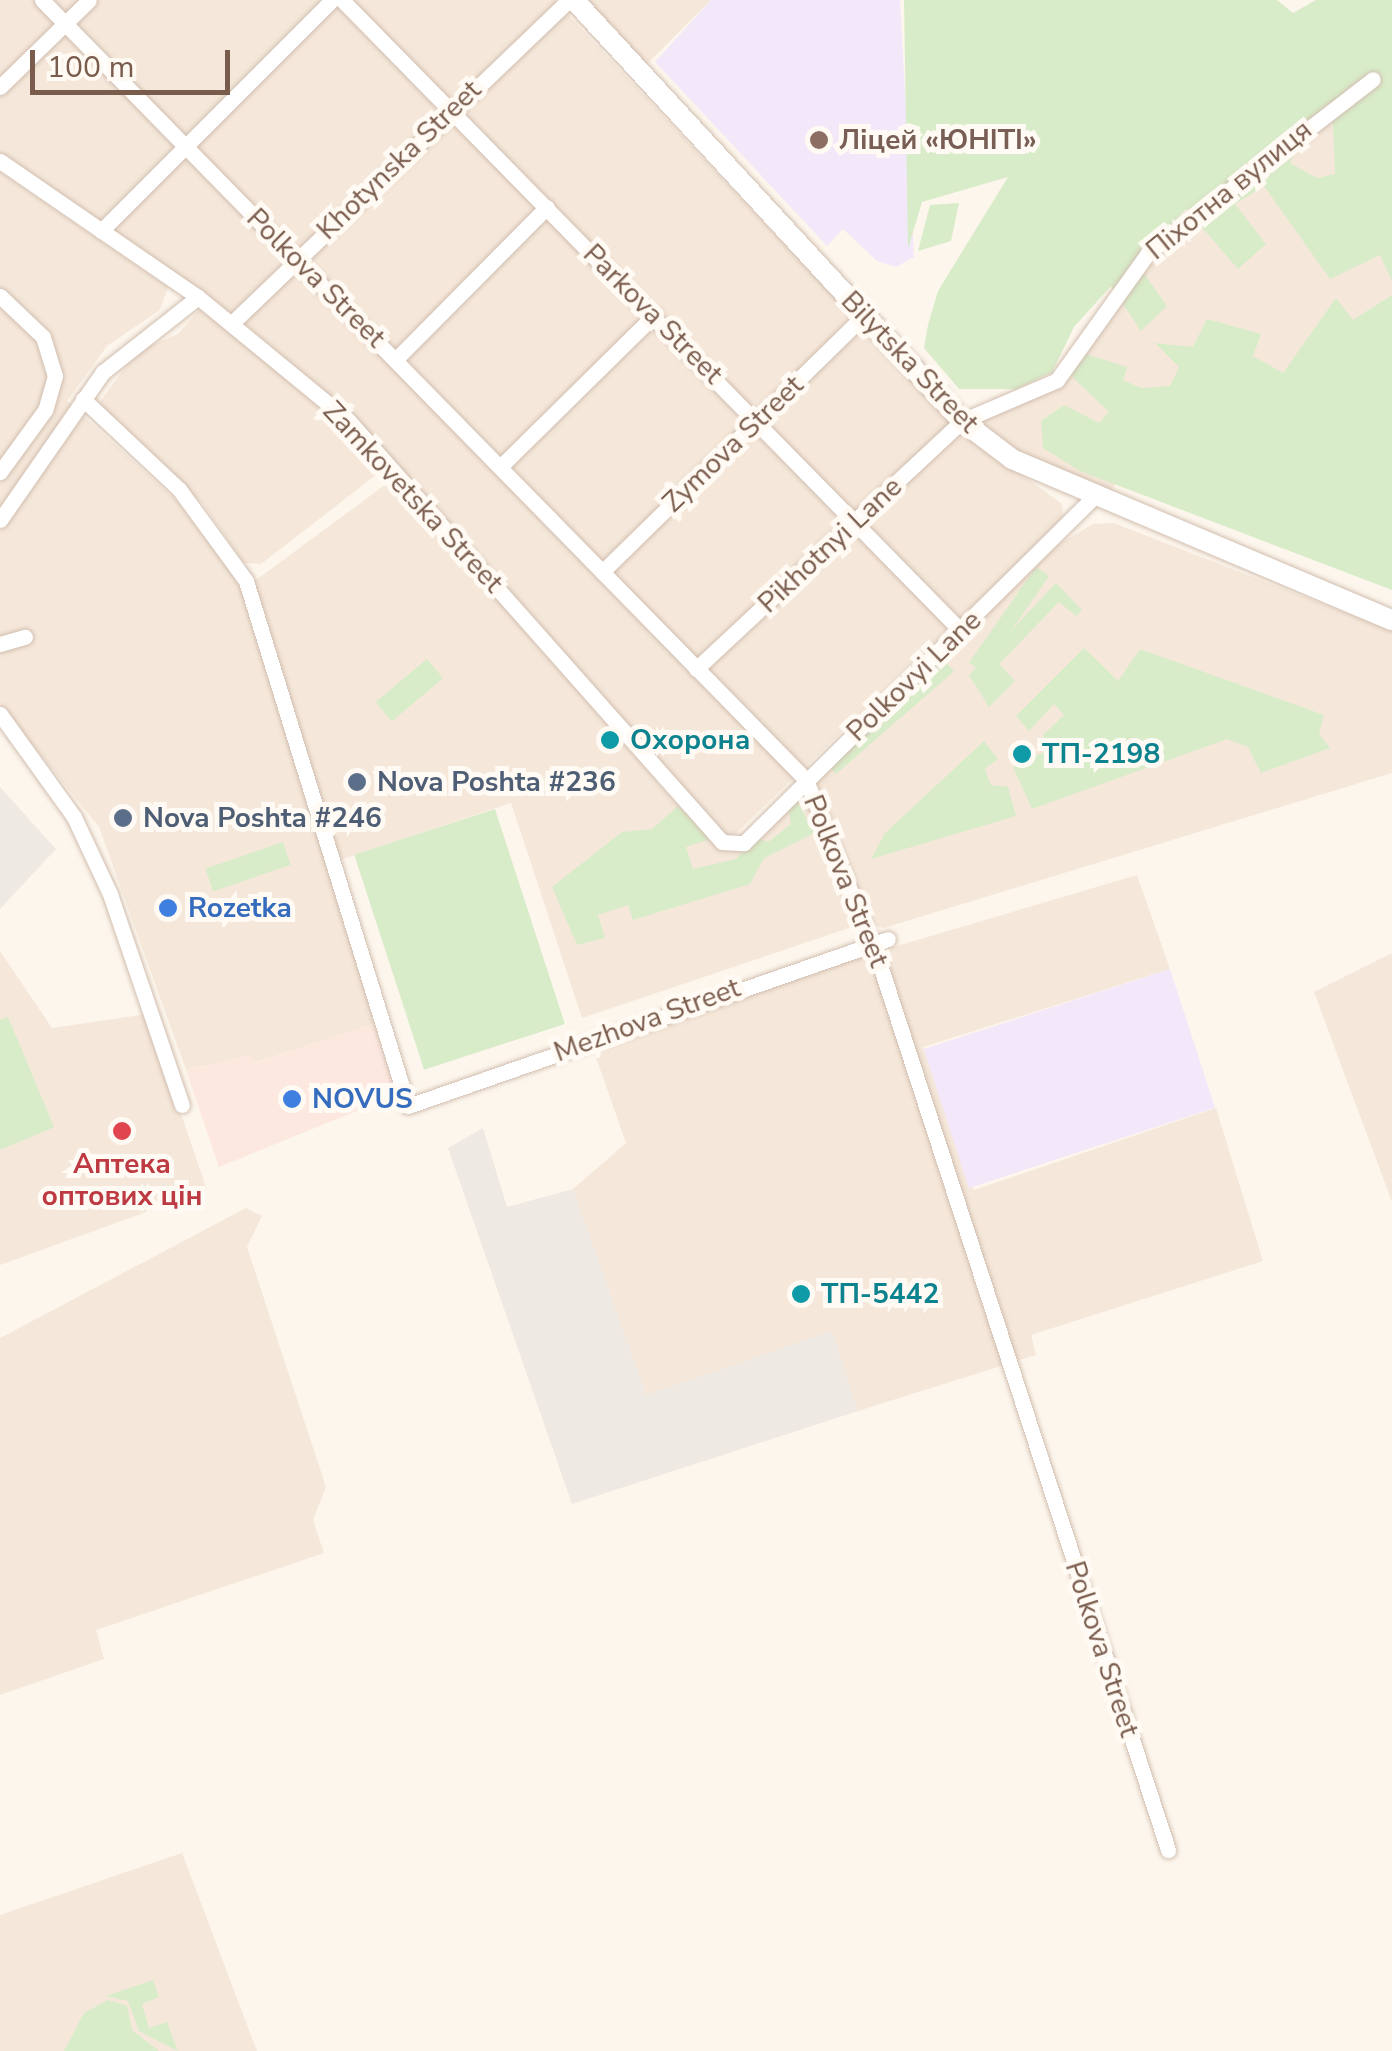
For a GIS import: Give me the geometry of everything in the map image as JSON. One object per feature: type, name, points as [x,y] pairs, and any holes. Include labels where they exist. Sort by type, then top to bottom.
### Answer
[{"type":"main road","name":"Bilytska Street","points":[[572,0],[962,421],[1091,500],[1392,620]]},
{"type":"street","name":"Polkova Street","points":[[42,0],[806,780],[870,942],[1168,1850]]},
{"type":"street","points":[[0,87],[89,0]]},
{"type":"street","points":[[101,231],[332,0]]},
{"type":"street","name":"Parkova Street","points":[[342,0],[962,631]]},
{"type":"street","name":"Khotynska Street","points":[[232,322],[450,109],[572,0]]},
{"type":"street","name":"Піхотна вулиця","points":[[962,421],[1057,380],[1148,253],[1373,79]]},
{"type":"street","name":"Zamkovetska Street","points":[[0,161],[232,322],[348,420],[712,833],[733,844]]},
{"type":"street","points":[[396,359],[547,207]]},
{"type":"street","points":[[0,296],[43,336],[55,376],[45,410],[2,471],[24,486]]},
{"type":"street","points":[[0,520],[83,399],[127,348],[198,297]]},
{"type":"street","points":[[501,466],[654,314]]},
{"type":"street","name":"Zymova Street","points":[[602,572],[863,316]]},
{"type":"street","name":"Mezhova Street","points":[[83,399],[179,490],[246,581],[408,1106],[870,942],[888,939]]},
{"type":"street","name":"Pikhotnyi Lane","points":[[696,669],[962,421]]},
{"type":"street","name":"Polkovyi Lane","points":[[733,844],[962,631],[1091,500]]},
{"type":"street","points":[[0,644],[25,638]]},
{"type":"street","points":[[0,714],[74,817],[110,894],[182,1105]]},
{"type":"shaded area","points":[[0,0],[554,0],[956,427],[1062,504],[1063,519],[730,839],[353,416],[237,318],[0,154]]},
{"type":"shaded area","points":[[587,0],[711,0],[647,64]]},
{"type":"shaded area","name":"Ліцей «ЮНІТІ»","points":[[711,0],[900,0],[914,257],[896,267],[877,261],[843,229],[827,246],[655,62]]},
{"type":"shaded area","points":[[1337,108],[1392,266],[1392,300],[1232,415],[1182,391],[1110,492],[1028,458],[978,422],[1059,384],[1151,255]]},
{"type":"shaded area","points":[[0,172],[168,287],[160,310],[107,346],[67,401],[176,500],[244,589],[393,479],[678,806],[722,842],[733,845],[1037,557],[1093,524],[1114,523],[1392,631],[1392,773],[884,928],[861,924],[582,1018],[511,803],[331,863],[381,1022],[253,1063],[251,1055],[186,1070],[99,827],[0,705]]},
{"type":"shaded area","points":[[200,309],[347,425],[385,468],[261,564],[244,563],[203,504],[99,403],[137,351],[178,334]]},
{"type":"shaded area","points":[[0,787],[56,849],[0,909]]},
{"type":"shaded area","points":[[1137,875],[1170,969],[923,1047],[974,1190],[1216,1108],[1263,1261],[1031,1335],[1036,1355],[858,1411],[831,1332],[646,1395],[573,1189],[626,1143],[594,1052],[853,959]]},
{"type":"shaded area","points":[[0,951],[52,1028],[147,1014],[207,1190],[0,1265]]},
{"type":"shaded area","points":[[1392,953],[1392,1202],[1314,992]]},
{"type":"shaded area","points":[[1170,969],[1215,1108],[969,1188],[924,1049]]},
{"type":"shaded area","points":[[381,1022],[401,1093],[219,1167],[186,1070],[251,1055],[254,1063]]},
{"type":"shaded area","points":[[483,1128],[507,1207],[573,1189],[646,1395],[832,1331],[858,1411],[572,1504],[448,1148]]},
{"type":"shaded area","points":[[246,1208],[262,1216],[247,1247],[326,1487],[313,1520],[324,1553],[96,1630],[104,1659],[0,1695],[0,1338]]},
{"type":"shaded area","points":[[182,1853],[257,2051],[0,2051],[0,1915]]},
{"type":"green space","points":[[904,0],[1277,0],[1293,13],[1316,0],[1392,0],[1392,281],[1380,255],[1330,279],[1264,186],[1235,204],[1266,244],[1238,269],[1186,209],[1135,261],[1167,306],[1141,331],[1111,286],[1074,327],[1052,372],[1017,389],[959,389],[924,348],[928,325],[938,291],[1008,177],[922,202],[908,249]],"holes":[[[1333,122],[1335,174],[1317,178],[1290,163],[1304,136]]]},
{"type":"green space","points":[[959,203],[951,241],[918,251],[930,205]]},
{"type":"green space","points":[[1392,295],[1392,590],[1080,471],[1043,448],[1041,421],[1064,405],[1099,423],[1109,412],[1066,371],[1080,352],[1127,367],[1123,380],[1141,388],[1170,386],[1179,367],[1155,343],[1193,347],[1207,319],[1261,334],[1253,356],[1283,373],[1336,298],[1353,320]]},
{"type":"green space","points":[[1036,567],[1049,576],[982,672],[969,663]]},
{"type":"green space","points":[[1056,583],[1082,610],[1076,616],[1059,602],[999,664],[1015,681],[989,707],[969,675]]},
{"type":"green space","points":[[1084,648],[1118,681],[1140,649],[1324,715],[1319,734],[1330,748],[1261,773],[1248,747],[1227,739],[1032,809],[1013,767],[1050,749],[1043,735],[1064,715],[1054,704],[1029,731],[1016,716]]},
{"type":"green space","points":[[942,658],[954,672],[836,774],[824,760]]},
{"type":"green space","points":[[427,659],[443,678],[392,721],[376,702]]},
{"type":"green space","points":[[984,741],[998,759],[985,769],[991,785],[1008,787],[1016,816],[871,859],[885,833]]},
{"type":"green space","points":[[797,801],[815,833],[764,858],[750,884],[633,920],[628,905],[598,915],[605,938],[577,945],[552,887],[622,832],[652,829],[678,806],[711,839],[686,847],[693,869],[736,859],[756,837],[768,842],[791,824],[788,807]]},
{"type":"green space","points":[[495,809],[565,1024],[424,1070],[354,855]]},
{"type":"green space","points":[[283,842],[291,865],[213,891],[205,869]]},
{"type":"green space","points":[[8,1017],[54,1127],[0,1150],[0,1020]]},
{"type":"green space","points":[[153,1980],[159,1997],[142,2004],[149,2028],[167,2022],[178,2051],[139,2031],[128,2001],[106,1996]]},
{"type":"green space","points":[[108,2000],[127,2006],[132,2030],[159,2051],[64,2051],[84,2013]]},
{"type":"place","name":"Ліцей «ЮНІТІ»","points":[[819,140]]},
{"type":"place","name":"Охорона","points":[[610,740]]},
{"type":"place","name":"ТП-2198","points":[[1022,754]]},
{"type":"place","name":"Nova Poshta #236","points":[[357,782]]},
{"type":"place","name":"Nova Poshta #246","points":[[123,818]]},
{"type":"place","name":"Rozetka","points":[[168,908]]},
{"type":"place","name":"NOVUS","points":[[292,1099]]},
{"type":"place","name":"Аптека оптових цін","points":[[122,1131]]},
{"type":"place","name":"ТП-5442","points":[[801,1294]]}]
